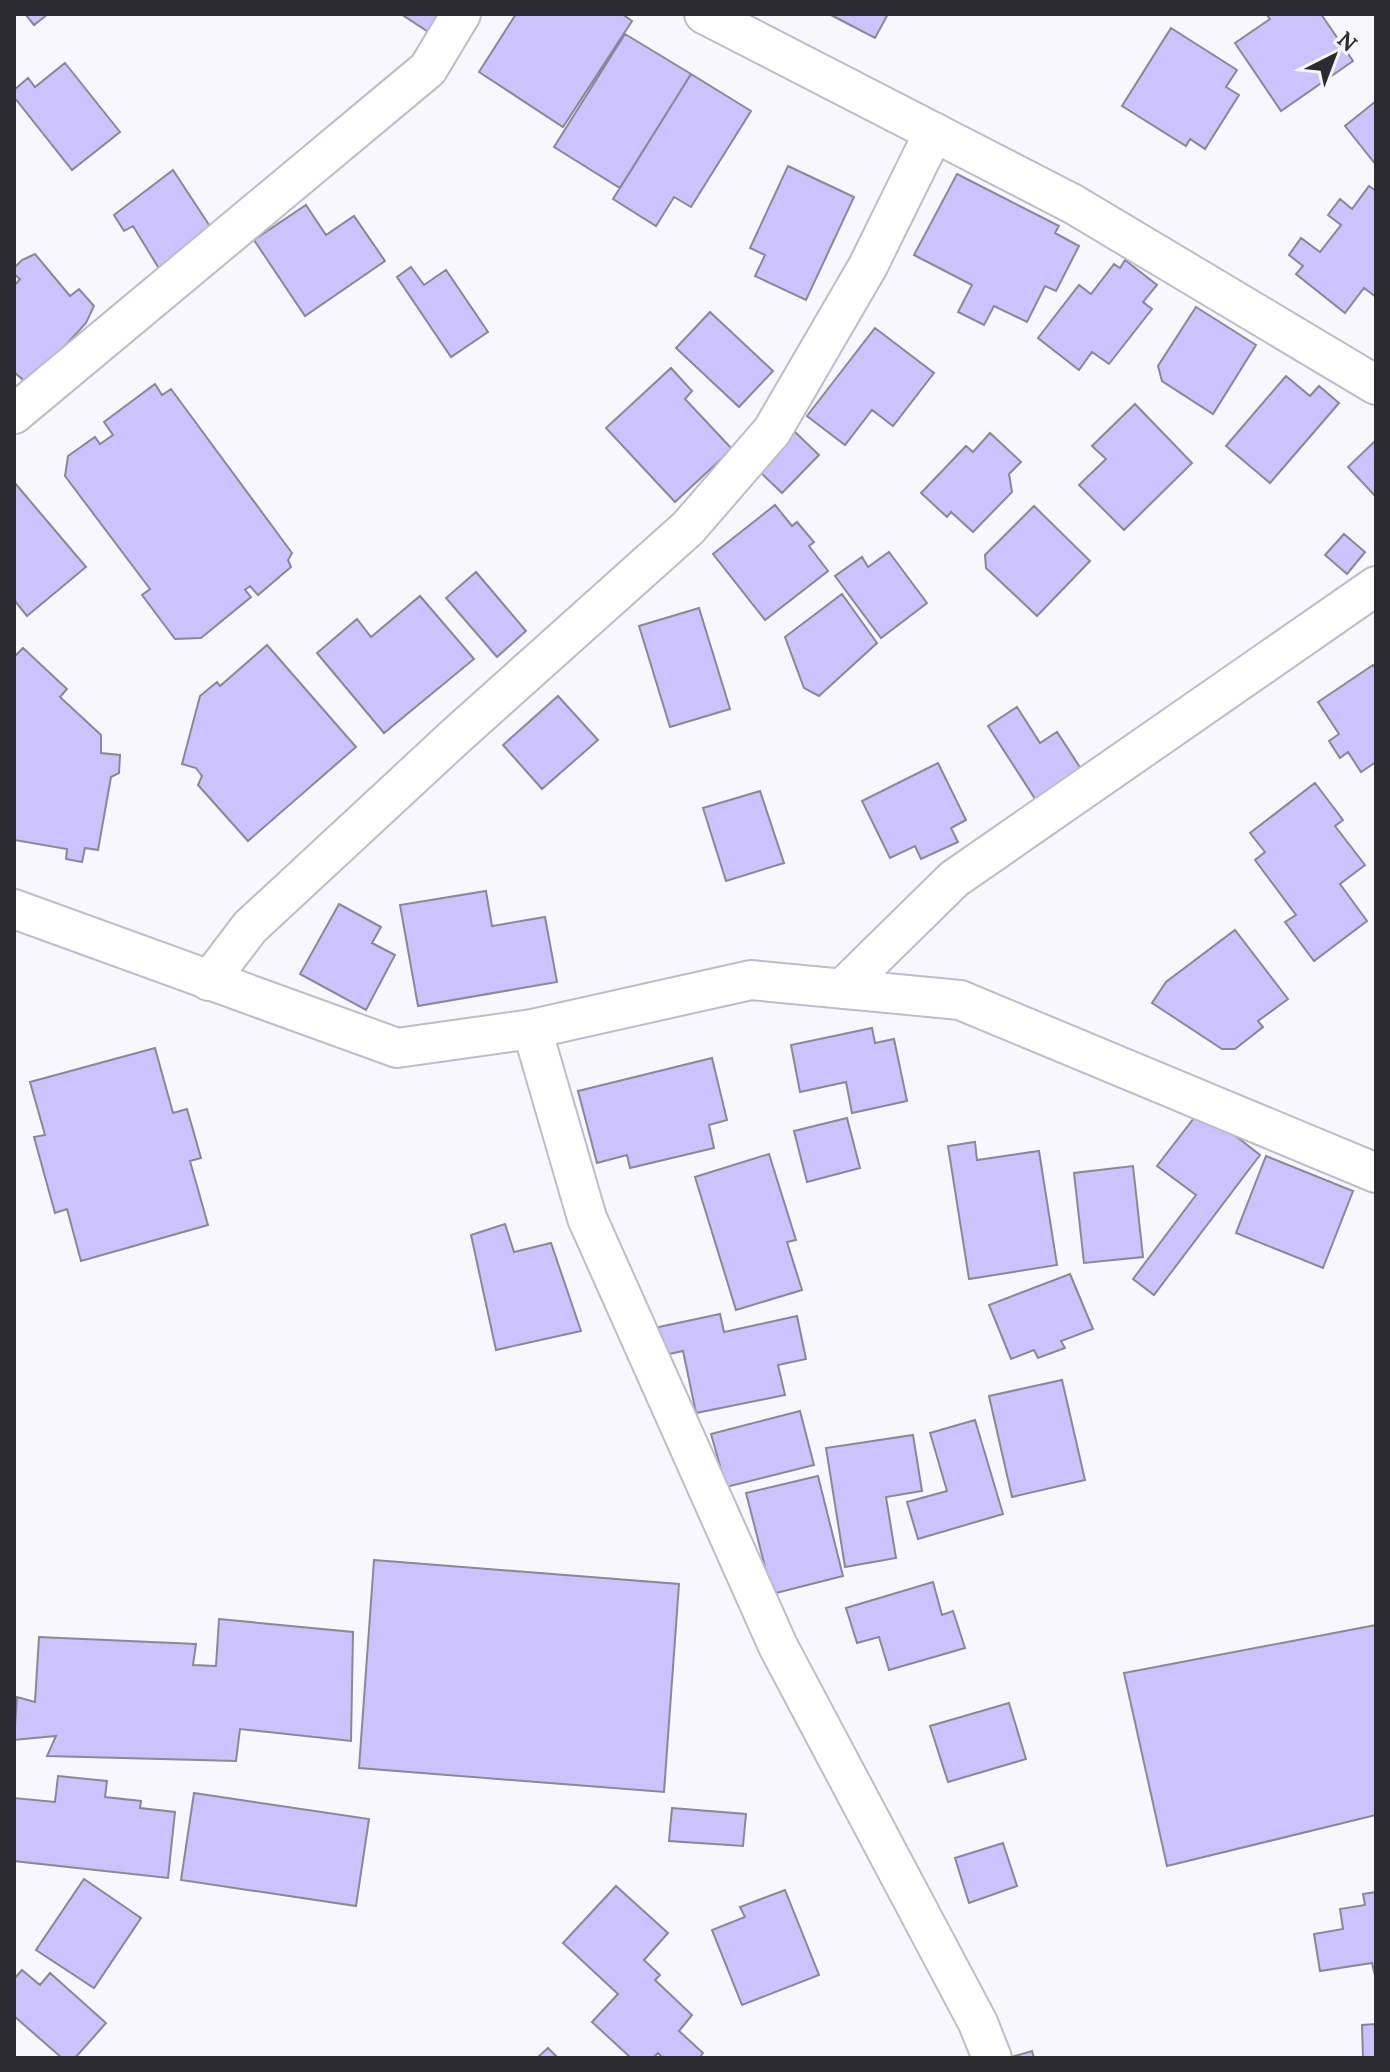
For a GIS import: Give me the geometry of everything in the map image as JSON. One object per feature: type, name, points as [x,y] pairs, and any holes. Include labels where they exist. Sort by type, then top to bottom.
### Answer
[{"type":"street","points":[[14,414],[428,69],[461,14]]},
{"type":"street","points":[[704,14],[1073,204],[1376,385]]},
{"type":"street","points":[[209,981],[250,927],[457,735],[688,528],[772,431],[868,266],[934,132]]},
{"type":"street","points":[[842,989],[954,879],[1376,586]]},
{"type":"street","points":[[14,909],[397,1048],[532,1029],[751,980],[960,1000],[1376,1173]]},
{"type":"street","points":[[532,1029],[587,1218],[778,1646],[978,2023],[992,2058]]},
{"type":"building","points":[[25,14],[48,14],[34,25]]},
{"type":"building","points":[[401,14],[442,14],[430,33]]},
{"type":"building","points":[[516,14],[622,14],[632,21],[563,127],[479,72]]},
{"type":"building","points":[[829,14],[888,14],[875,38]]},
{"type":"building","points":[[1266,14],[1321,14],[1353,61],[1281,111],[1235,43],[1270,19]]},
{"type":"building","points":[[1171,28],[1237,70],[1226,87],[1239,95],[1205,149],[1190,139],[1186,146],[1122,106]]},
{"type":"building","points":[[625,34],[691,74],[620,188],[554,147]]},
{"type":"building","points":[[65,63],[120,132],[72,170],[14,97],[14,90],[28,78],[35,87]]},
{"type":"building","points":[[691,74],[751,111],[691,207],[674,197],[656,226],[613,199]]},
{"type":"building","points":[[1376,101],[1376,165],[1345,126]]},
{"type":"building","points":[[788,166],[854,197],[806,300],[755,276],[765,255],[750,248]]},
{"type":"building","points":[[173,170],[215,234],[163,275],[133,226],[124,231],[114,215]]},
{"type":"building","points":[[957,174],[1059,226],[1055,233],[1079,246],[1056,291],[1045,286],[1027,322],[994,306],[984,325],[958,312],[972,285],[914,255]]},
{"type":"building","points":[[1369,186],[1376,191],[1376,297],[1364,288],[1345,313],[1296,274],[1303,266],[1289,255],[1301,238],[1320,252],[1341,225],[1328,215],[1340,199],[1352,209]]},
{"type":"building","points":[[306,205],[326,235],[354,216],[385,261],[305,316],[254,240]]},
{"type":"building","points":[[35,254],[70,296],[79,289],[94,306],[86,323],[29,385],[14,372],[14,286],[20,279],[14,274],[14,268]]},
{"type":"building","points":[[1125,260],[1157,285],[1143,302],[1152,309],[1109,364],[1092,352],[1079,370],[1038,338],[1079,285],[1091,294],[1114,264],[1120,268]]},
{"type":"building","points":[[411,267],[424,285],[446,270],[488,332],[451,357],[397,277]]},
{"type":"building","points":[[1196,307],[1256,345],[1213,414],[1162,381],[1158,366]]},
{"type":"building","points":[[710,312],[773,371],[739,407],[676,348]]},
{"type":"building","points":[[875,328],[934,373],[893,426],[872,410],[845,445],[807,416]]},
{"type":"building","points":[[671,368],[692,391],[685,399],[732,449],[675,502],[606,428]]},
{"type":"building","points":[[1286,376],[1310,396],[1319,386],[1339,403],[1270,483],[1226,446]]},
{"type":"building","points":[[155,384],[162,395],[171,389],[292,553],[288,560],[291,567],[258,595],[250,586],[245,590],[251,597],[201,638],[175,639],[142,595],[150,589],[65,476],[68,456],[95,437],[100,444],[113,435],[104,422]]},
{"type":"building","points":[[1135,404],[1192,463],[1124,530],[1079,485],[1106,459],[1092,446]]},
{"type":"building","points":[[793,430],[819,455],[782,493],[756,468]]},
{"type":"building","points":[[990,433],[1021,462],[1009,474],[1012,492],[973,532],[951,512],[947,517],[921,493],[966,446],[973,452]]},
{"type":"building","points":[[1376,440],[1376,497],[1348,467]]},
{"type":"building","points":[[14,482],[86,567],[27,616],[14,600]]},
{"type":"building","points":[[775,505],[792,526],[797,522],[814,542],[809,546],[828,571],[765,620],[713,554]]},
{"type":"building","points":[[1034,506],[1090,561],[1037,616],[986,568],[985,555]]},
{"type":"building","points":[[1344,534],[1365,552],[1347,574],[1325,555]]},
{"type":"building","points":[[889,552],[927,603],[881,638],[835,576],[862,557],[868,567]]},
{"type":"building","points":[[476,572],[526,631],[497,657],[446,598]]},
{"type":"building","points":[[842,594],[877,643],[819,696],[804,688],[785,637]]},
{"type":"building","points":[[420,596],[474,659],[384,733],[317,653],[357,619],[371,637]]},
{"type":"building","points":[[699,608],[730,709],[670,727],[639,626]]},
{"type":"building","points":[[267,645],[356,747],[248,841],[198,785],[202,776],[196,768],[182,764],[200,696],[217,682],[220,686]]},
{"type":"building","points":[[23,648],[67,689],[60,697],[101,735],[101,753],[120,755],[119,773],[111,777],[98,850],[85,848],[82,862],[66,859],[67,849],[14,840],[14,657]]},
{"type":"building","points":[[1373,665],[1376,669],[1376,762],[1361,772],[1348,752],[1340,758],[1329,741],[1339,734],[1318,702]]},
{"type":"building","points":[[558,696],[598,740],[542,789],[503,745]]},
{"type":"building","points":[[1017,707],[1040,743],[1057,732],[1087,778],[1041,808],[988,726]]},
{"type":"building","points":[[938,763],[966,820],[951,828],[958,842],[921,859],[915,846],[890,858],[862,801]]},
{"type":"building","points":[[1315,783],[1343,820],[1335,826],[1365,865],[1340,884],[1367,921],[1314,961],[1285,922],[1296,915],[1255,860],[1265,852],[1250,833]]},
{"type":"building","points":[[760,791],[784,863],[726,881],[703,808]]},
{"type":"building","points":[[486,891],[492,926],[545,917],[557,982],[418,1006],[400,905]]},
{"type":"building","points":[[339,904],[381,927],[372,943],[395,955],[366,1010],[300,974]]},
{"type":"building","points":[[1235,930],[1288,999],[1258,1021],[1263,1027],[1235,1049],[1222,1049],[1152,1003],[1166,982]]},
{"type":"building","points":[[872,1028],[875,1043],[894,1039],[907,1101],[852,1113],[846,1082],[800,1092],[791,1045]]},
{"type":"building","points":[[155,1048],[173,1113],[187,1109],[201,1158],[190,1161],[208,1225],[81,1261],[67,1209],[55,1213],[34,1137],[45,1135],[30,1082]]},
{"type":"building","points":[[712,1058],[727,1120],[709,1125],[714,1148],[630,1168],[627,1155],[597,1163],[578,1091]]},
{"type":"building","points":[[1201,1109],[1260,1155],[1154,1295],[1133,1279],[1196,1195],[1157,1166]]},
{"type":"building","points":[[847,1118],[860,1168],[807,1182],[794,1131]]},
{"type":"building","points":[[975,1142],[977,1160],[1039,1151],[1057,1265],[969,1279],[948,1146]]},
{"type":"building","points":[[769,1154],[796,1240],[787,1242],[802,1290],[736,1310],[695,1177]]},
{"type":"building","points":[[1266,1156],[1353,1191],[1323,1268],[1236,1233]]},
{"type":"building","points":[[1133,1166],[1143,1257],[1084,1263],[1074,1173]]},
{"type":"building","points":[[505,1224],[514,1252],[551,1243],[581,1331],[496,1350],[471,1235]]},
{"type":"building","points":[[1070,1274],[1093,1329],[1061,1341],[1065,1348],[1038,1358],[1034,1350],[1011,1359],[989,1305]]},
{"type":"building","points":[[720,1314],[724,1332],[797,1316],[806,1359],[778,1365],[785,1395],[696,1413],[683,1351],[660,1356],[654,1328]]},
{"type":"building","points":[[1062,1380],[1085,1480],[1012,1497],[989,1396]]},
{"type":"building","points":[[800,1411],[814,1465],[726,1487],[711,1434]]},
{"type":"building","points":[[975,1420],[1003,1514],[918,1539],[907,1502],[947,1491],[930,1433]]},
{"type":"building","points":[[913,1435],[922,1491],[886,1497],[896,1558],[845,1567],[826,1448]]},
{"type":"building","points":[[818,1476],[843,1576],[772,1594],[746,1493]]},
{"type":"building","points":[[374,1560],[679,1584],[664,1792],[359,1768]]},
{"type":"building","points":[[933,1582],[942,1615],[953,1611],[965,1648],[889,1670],[879,1637],[857,1643],[846,1608]]},
{"type":"building","points":[[219,1619],[353,1632],[351,1741],[240,1729],[236,1761],[47,1756],[56,1736],[14,1740],[17,1697],[35,1702],[39,1637],[196,1644],[193,1665],[216,1666]]},
{"type":"building","points":[[1376,1625],[1376,1815],[1167,1866],[1124,1673]]},
{"type":"building","points":[[1009,1703],[1026,1759],[948,1782],[930,1726]]},
{"type":"building","points":[[58,1776],[107,1781],[105,1797],[141,1801],[140,1808],[175,1812],[168,1878],[14,1861],[14,1798],[55,1802]]},
{"type":"building","points":[[194,1793],[369,1819],[356,1906],[181,1880]]},
{"type":"building","points":[[672,1808],[746,1814],[743,1846],[669,1841]]},
{"type":"building","points":[[1003,1843],[1017,1886],[969,1903],[955,1858]]},
{"type":"building","points":[[84,1879],[141,1918],[94,1988],[36,1950]]},
{"type":"building","points":[[616,1886],[668,1933],[644,1960],[660,1975],[655,1980],[692,2015],[679,2031],[703,2053],[699,2058],[663,2058],[658,2053],[653,2058],[631,2058],[592,2022],[618,1994],[563,1943]]},
{"type":"building","points":[[785,1890],[819,1975],[742,2005],[712,1930],[745,1917],[740,1907]]},
{"type":"building","points":[[1376,1892],[1376,1980],[1372,1963],[1320,1971],[1314,1934],[1343,1929],[1340,1909],[1365,1905],[1363,1894]]},
{"type":"building","points":[[22,1970],[40,1985],[50,1973],[106,2023],[75,2058],[62,2058],[14,2016],[14,1979]]},
{"type":"building","points":[[1376,2024],[1376,2058],[1363,2058],[1362,2025]]},
{"type":"building","points":[[548,2048],[558,2058],[537,2058]]},
{"type":"building","points":[[1032,2051],[1034,2058],[1008,2058]]}]
